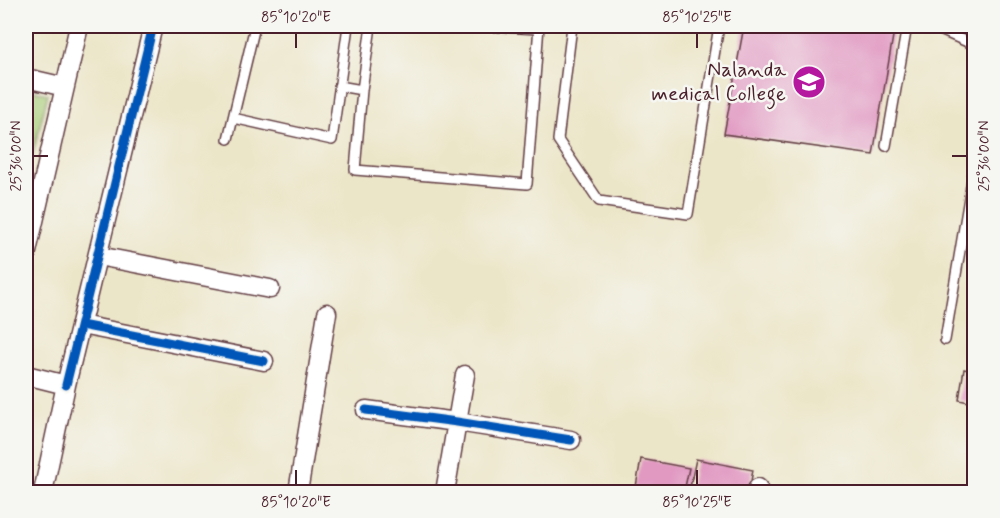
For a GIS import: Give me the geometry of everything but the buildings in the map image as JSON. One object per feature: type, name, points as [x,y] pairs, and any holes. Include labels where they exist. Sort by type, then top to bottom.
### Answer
[{"type":"street","points":[[26,256],[33,194],[65,87],[79,26]]},
{"type":"street","points":[[49,491],[66,385],[153,26]]},
{"type":"street","points":[[26,78],[65,87]]},
{"type":"street","points":[[98,256],[270,289]]},
{"type":"street","points":[[298,492],[327,313]]},
{"type":"street","points":[[81,325],[264,361]]},
{"type":"street","points":[[26,375],[66,385]]},
{"type":"street","points":[[445,492],[465,375]]},
{"type":"street","points":[[366,410],[571,440]]},
{"type":"lane","points":[[228,139],[255,26]]},
{"type":"lane","points":[[233,118],[332,140],[348,26],[343,26]]},
{"type":"lane","points":[[371,26],[362,90],[355,170],[527,184],[539,27],[482,26]]},
{"type":"lane","points":[[572,26],[558,140],[599,201],[688,214],[719,26]]},
{"type":"lane","points":[[886,146],[907,26]]},
{"type":"lane","points":[[931,26],[975,45]]},
{"type":"lane","points":[[339,86],[362,90]]},
{"type":"lane","points":[[945,340],[975,168]]},
{"type":"green space","points":[[26,89],[48,94],[26,180]]},
{"type":"cycle path","points":[[66,385],[153,26]]},
{"type":"cycle path","points":[[81,325],[264,361]]},
{"type":"cycle path","points":[[366,410],[571,440]]},
{"type":"place","name":"Nalanda medical College","points":[[809,82]]}]
